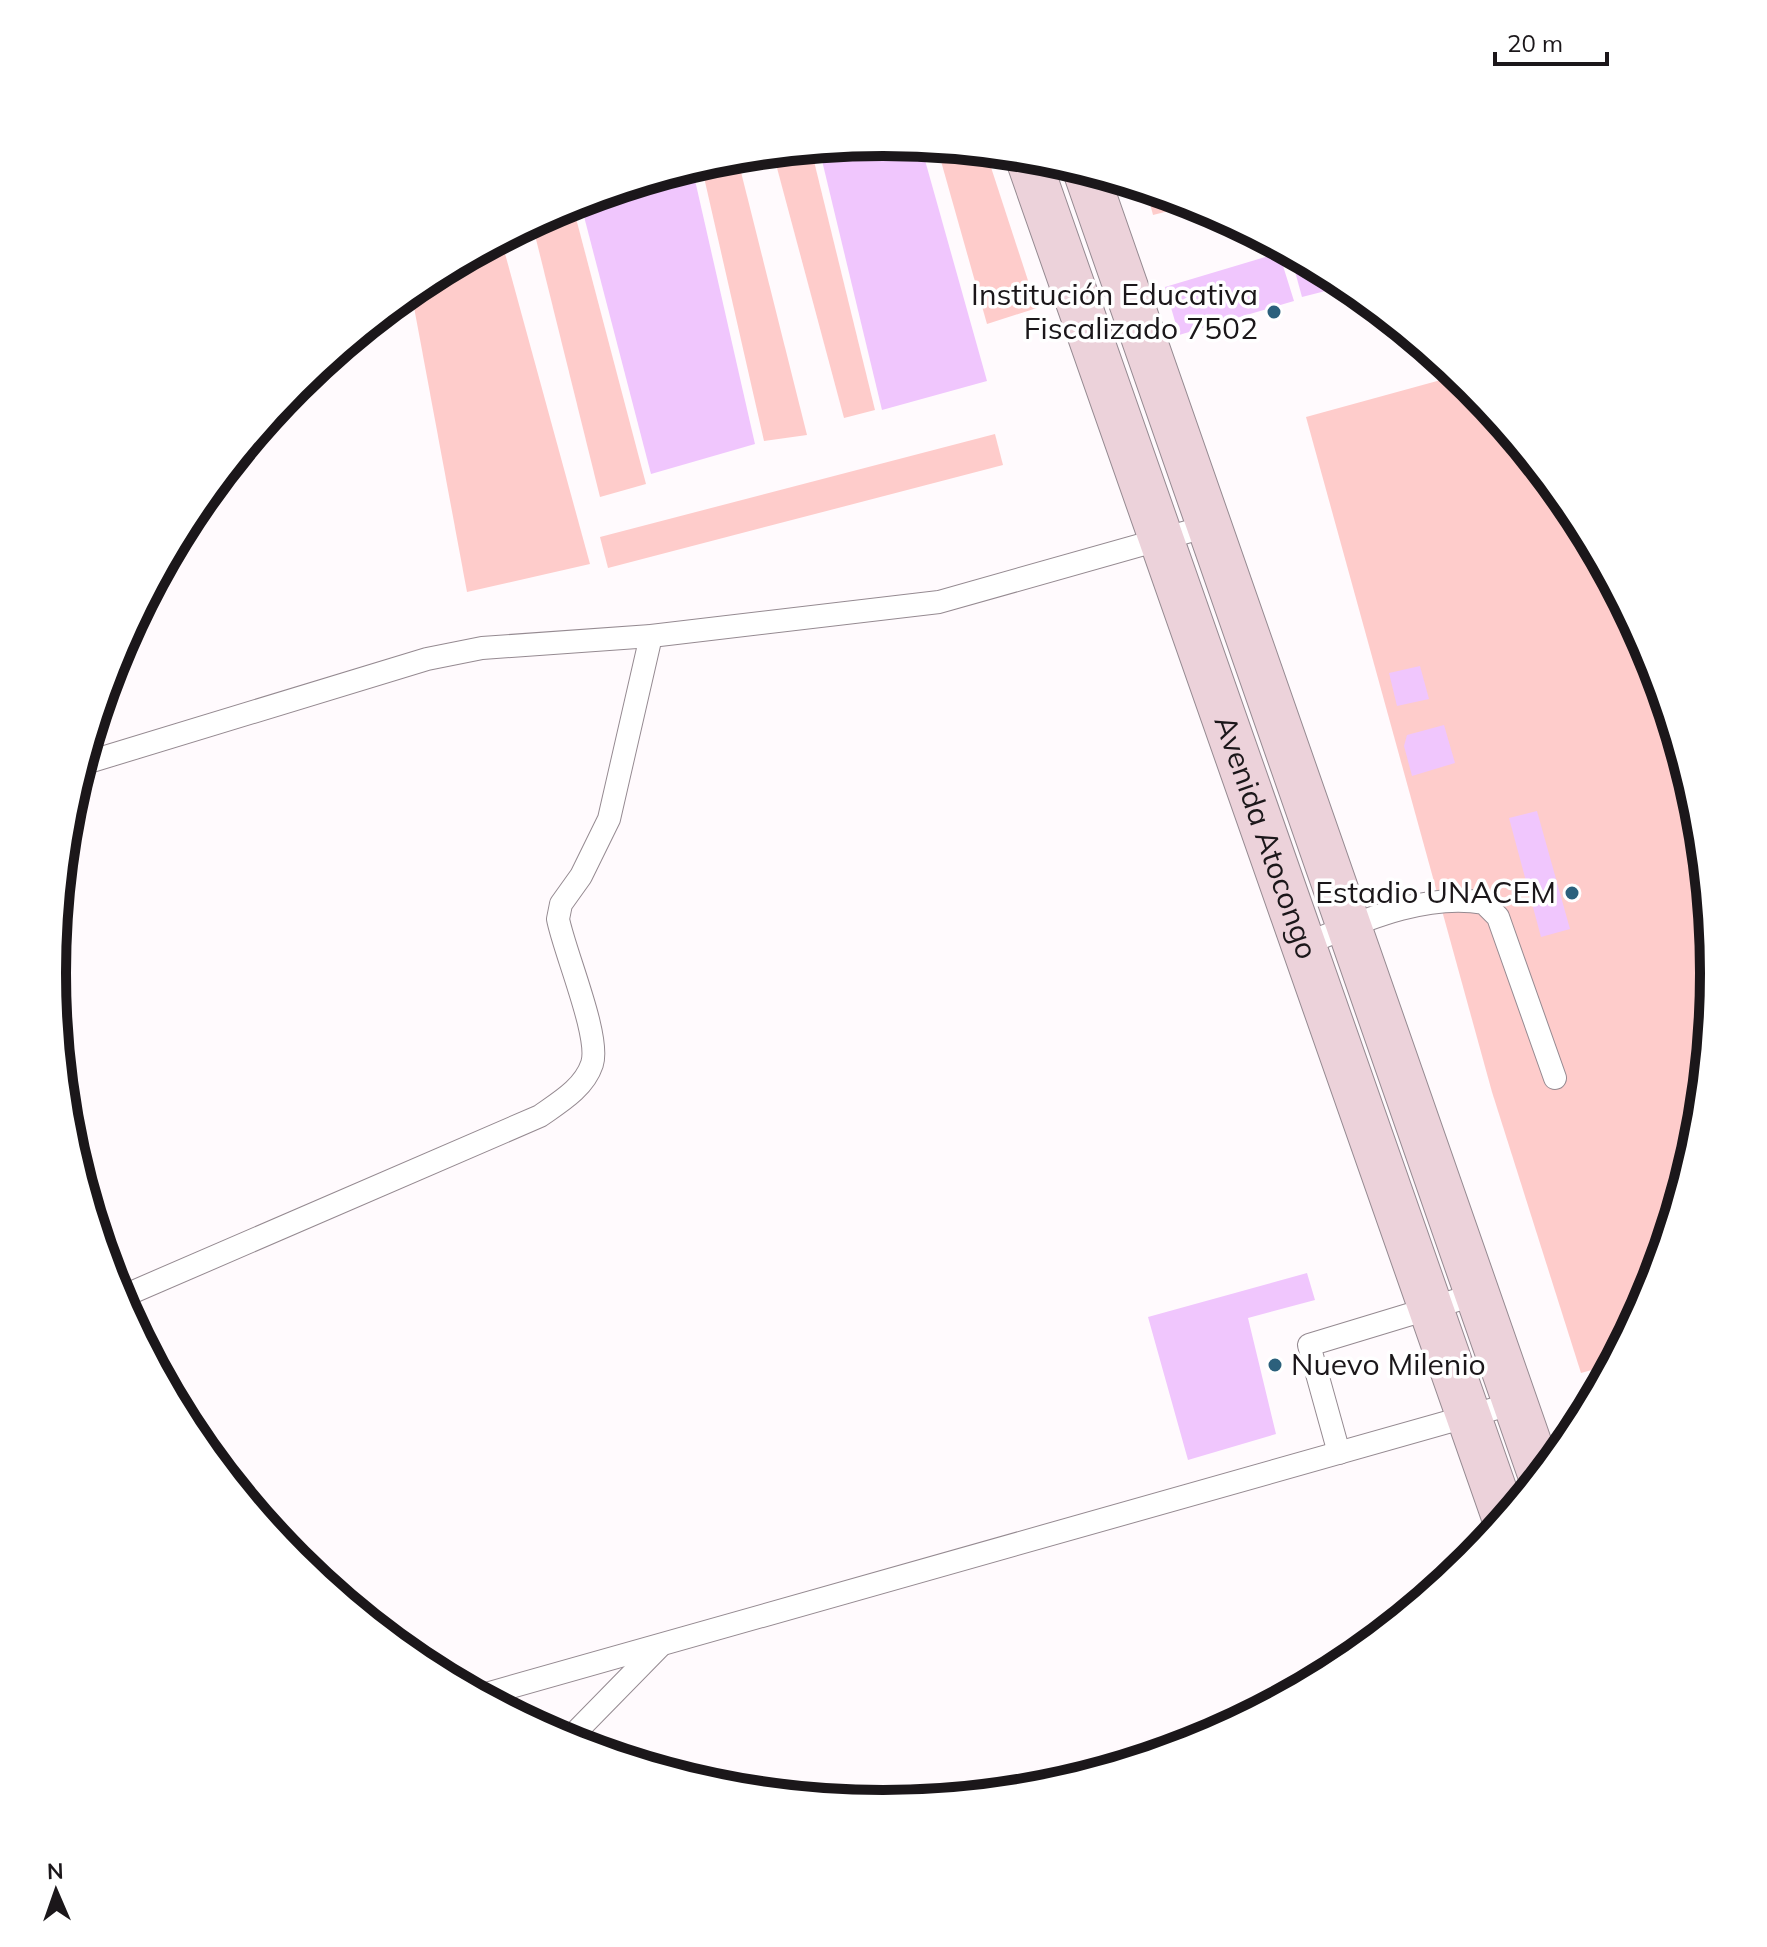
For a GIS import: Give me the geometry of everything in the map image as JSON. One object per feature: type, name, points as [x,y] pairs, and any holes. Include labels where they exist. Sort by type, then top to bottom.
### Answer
[{"type":"main road","name":"Avenida Atocongo","points":[[1032,170],[1501,1509]]},
{"type":"main road","name":"Avenida Atocongo","points":[[1089,183],[1537,1465]]},
{"type":"main road","points":[[1105,379],[1151,359]]},
{"type":"main road","points":[[1189,616],[1235,601]]},
{"type":"lane","points":[[95,760],[427,659],[482,648],[651,636],[939,602],[1208,526]]},
{"type":"lane","points":[[131,1293],[540,1116],[572,1094],[588,1074],[594,1050],[558,919],[561,904],[581,876],[609,819],[651,636]]},
{"type":"lane","points":[[1303,945],[1348,927],[1437,900],[1484,903],[1498,917],[1555,1078]]},
{"type":"lane","points":[[1339,1453],[1309,1345],[1477,1294]]},
{"type":"lane","points":[[494,1692],[1515,1403]]},
{"type":"lane","points":[[577,1731],[660,1645]]},
{"type":"shaded area","points":[[940,158],[990,163],[1037,308],[987,324]]},
{"type":"shaded area","points":[[814,160],[875,410],[844,418],[776,163]]},
{"type":"shaded area","points":[[740,169],[807,435],[764,441],[704,177]]},
{"type":"shaded area","points":[[1149,200],[1174,210],[1153,215]]},
{"type":"shaded area","points":[[575,216],[646,484],[600,497],[535,234]]},
{"type":"shaded area","points":[[504,250],[590,564],[467,592],[414,305]]},
{"type":"shaded area","name":"Estadio UNACEM","points":[[1445,379],[1498,434],[1563,519],[1617,612],[1658,711],[1685,814],[1694,867],[1701,974],[1699,1027],[1694,1080],[1673,1185],[1639,1286],[1599,1368],[1581,1373],[1492,1092],[1306,417]]},
{"type":"shaded area","points":[[995,434],[1003,465],[608,568],[600,537]]},
{"type":"building","points":[[924,158],[987,381],[882,410],[822,159]]},
{"type":"building","points":[[695,179],[755,444],[651,474],[583,213],[621,199]]},
{"type":"building","points":[[1272,255],[1281,260],[1294,301],[1179,335],[1165,287]]},
{"type":"building","points":[[1294,267],[1331,290],[1302,297]]},
{"type":"building","points":[[1420,666],[1429,699],[1397,706],[1389,673]]},
{"type":"building","points":[[1444,725],[1455,763],[1412,776],[1404,746],[1407,735]]},
{"type":"building","points":[[1537,811],[1570,929],[1541,937],[1509,818]]},
{"type":"building","points":[[1307,1273],[1315,1300],[1248,1318],[1276,1434],[1188,1460],[1148,1317]]},
{"type":"place","name":"Institución Educativa Fiscalizado 7502","points":[[1274,312]]},
{"type":"place","name":"Estadio UNACEM","points":[[1572,893]]},
{"type":"place","name":"Nuevo Milenio","points":[[1275,1365]]}]
